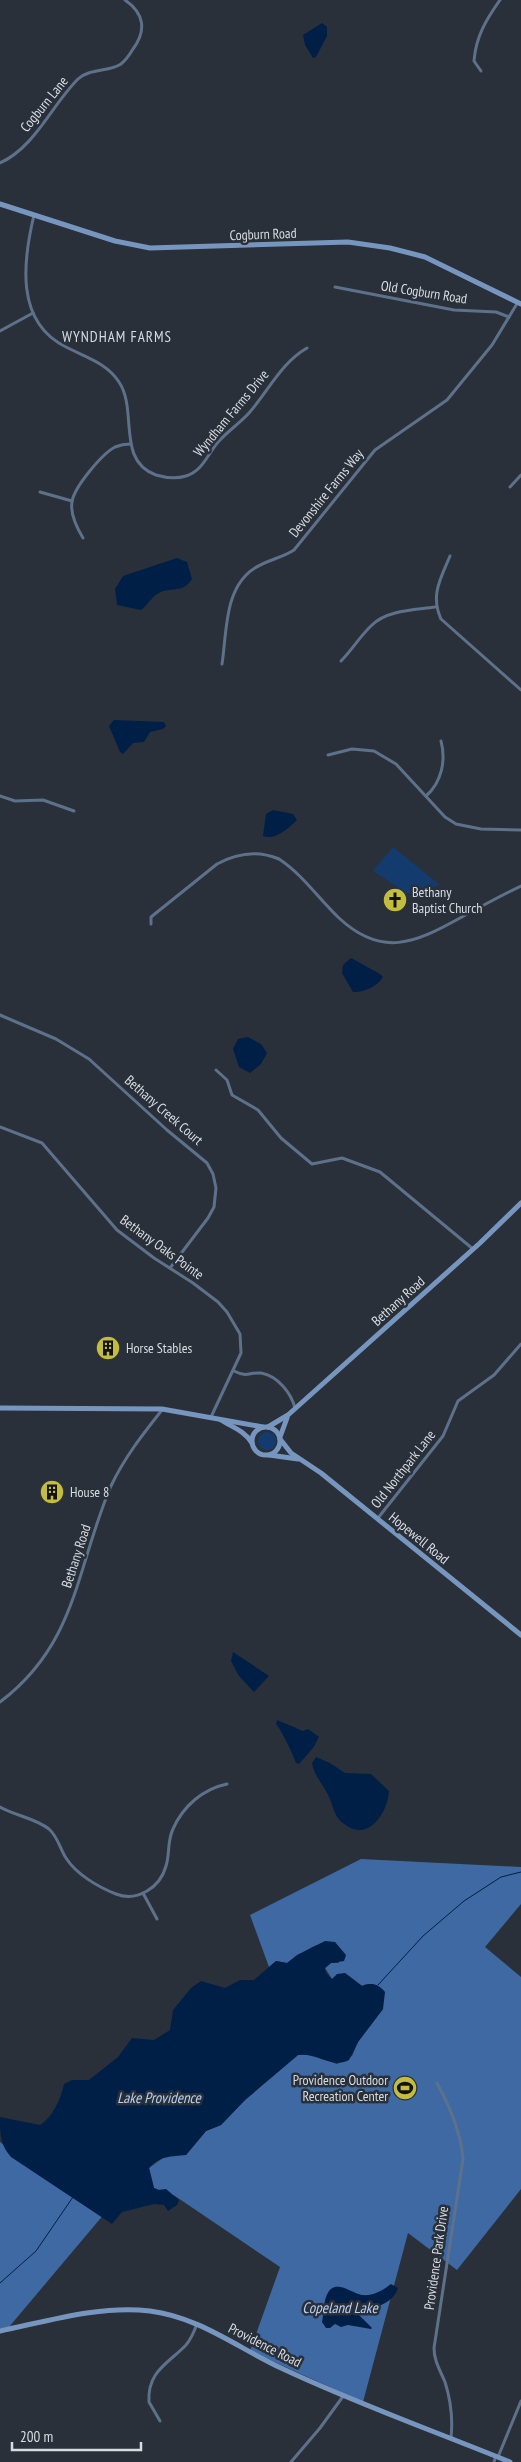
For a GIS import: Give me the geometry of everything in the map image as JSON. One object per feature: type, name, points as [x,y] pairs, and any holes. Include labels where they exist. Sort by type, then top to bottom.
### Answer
[{"type":"street","name":"Cogburn Lane","points":[[0,163],[17,154],[79,79],[96,71],[120,65],[125,60],[140,40],[142,31],[141,19],[137,11],[125,0]]},
{"type":"street","points":[[482,71],[474,61],[477,39],[485,22],[500,0]]},
{"type":"street","name":"Cogburn Road","points":[[0,204],[115,241],[150,248],[348,242],[390,248],[425,257],[519,303]]},
{"type":"street","name":"Wyndham Farms Drive","points":[[34,215],[25,266],[26,292],[33,313],[42,330],[52,339],[103,365],[117,378],[128,402],[130,444],[138,461],[153,474],[178,478],[196,472],[218,441],[251,411],[286,364],[307,348]]},
{"type":"street","name":"Old Cogburn Road","points":[[335,287],[454,310],[496,312],[509,317]]},
{"type":"street","name":"Devonshire Farms Way","points":[[222,664],[230,603],[241,580],[255,568],[283,557],[294,550],[375,450],[447,400],[492,345],[519,303]]},
{"type":"street","points":[[0,331],[33,313]]},
{"type":"street","points":[[83,538],[74,517],[72,501],[82,483],[107,454],[116,446],[130,444]]},
{"type":"street","points":[[510,487],[521,475]]},
{"type":"street","points":[[40,492],[72,501]]},
{"type":"street","points":[[450,556],[436,591],[435,607],[441,619],[521,690]]},
{"type":"street","points":[[341,661],[373,624],[382,618],[399,612],[435,607]]},
{"type":"street","points":[[426,796],[434,787],[441,770],[443,757],[441,741]]},
{"type":"street","points":[[328,755],[352,749],[374,751],[396,764],[445,816],[456,824],[481,829],[521,830]]},
{"type":"street","points":[[0,796],[15,801],[43,800],[74,811]]},
{"type":"street","points":[[151,924],[151,917],[217,864],[227,858],[247,854],[265,854],[279,859],[352,928],[370,939],[392,944],[426,936],[521,886]]},
{"type":"street","name":"Bethany Creek Court","points":[[0,1015],[56,1040],[84,1056],[207,1163],[213,1174],[216,1188],[214,1207],[198,1233],[170,1268]]},
{"type":"street","points":[[216,1070],[227,1080],[232,1095],[258,1110],[282,1138],[312,1164],[342,1158],[380,1172],[473,1249]]},
{"type":"street","name":"Bethany Oaks Pointe","points":[[0,1127],[31,1138],[47,1148],[117,1230],[218,1302],[234,1323],[240,1334],[242,1347],[234,1372],[211,1417]]},
{"type":"street","name":"Bethany Road","points":[[266,1427],[288,1415],[473,1249],[521,1202]]},
{"type":"street","name":"Old Northpark Lane","points":[[378,1519],[443,1436],[458,1401],[494,1375],[521,1344]]},
{"type":"street","points":[[234,1372],[244,1376],[264,1374],[282,1384],[289,1393],[295,1408]]},
{"type":"street","points":[[0,1408],[162,1409],[211,1417],[252,1427],[266,1427],[275,1430],[280,1438],[278,1448],[267,1455],[259,1452],[244,1433],[218,1419]]},
{"type":"street","name":"Bethany Road","points":[[0,1702],[32,1674],[58,1636],[78,1586],[111,1487],[131,1450],[162,1409]]},
{"type":"street","name":"Bethany Road","points":[[280,1438],[288,1415]]},
{"type":"street","points":[[253,1445],[256,1432],[266,1427]]},
{"type":"street","name":"Hopewell Road","points":[[280,1438],[283,1445],[301,1460],[321,1473],[521,1635]]},
{"type":"street","name":"Hopewell Road","points":[[267,1455],[301,1460]]},
{"type":"street","points":[[0,1807],[47,1827],[56,1836],[69,1863],[86,1877],[116,1894],[129,1896],[144,1893],[157,1883],[164,1873],[171,1834],[181,1816],[205,1791],[227,1784]]},
{"type":"street","points":[[144,1893],[157,1919]]},
{"type":"street","name":"Providence Park Drive","points":[[437,2083],[450,2112],[463,2159],[434,2348],[435,2360],[445,2384],[451,2408],[451,2438]]},
{"type":"street","name":"Providence Road","points":[[0,2332],[78,2315],[120,2310],[165,2313],[197,2324],[282,2368],[451,2438],[496,2459],[510,2462]]},
{"type":"street","points":[[160,2421],[149,2402],[154,2379],[168,2359],[190,2340],[197,2324]]},
{"type":"street","points":[[291,2462],[344,2394]]},
{"type":"street","points":[[496,2459],[521,2401]]},
{"type":"shaded area","points":[[393,847],[440,885],[408,894],[373,871]]},
{"type":"shaded area","points":[[263,1432],[271,1432],[276,1437],[274,1448],[263,1450],[258,1445],[258,1437]]},
{"type":"shaded area","points":[[361,1859],[521,1867],[521,1904],[485,1947],[521,1977],[521,2189],[457,2270],[408,2233],[363,2402],[250,2351],[280,2267],[175,2196],[154,2188],[149,2168],[167,2155],[186,2155],[206,2131],[221,2125],[245,2100],[298,2055],[308,2054],[337,2064],[352,2056],[358,2042],[383,2009],[367,1984],[362,1986],[345,1973],[332,1979],[325,1968],[331,1963],[339,1963],[335,1942],[327,1942],[315,1946],[287,1963],[276,1961],[269,1967],[250,1915]]},
{"type":"shaded area","points":[[0,2142],[63,2191],[105,2213],[9,2327],[0,2329]]},
{"type":"water","points":[[322,23],[327,27],[327,36],[316,57],[313,58],[305,45],[303,35]]},
{"type":"water","points":[[177,558],[187,562],[192,579],[189,584],[185,587],[159,593],[141,610],[117,605],[115,589],[123,576]]},
{"type":"water","points":[[114,720],[164,722],[166,726],[163,729],[150,732],[144,742],[133,743],[123,754],[120,752],[109,726]]},
{"type":"water","points":[[273,810],[293,814],[297,820],[286,830],[272,837],[263,836],[266,814]]},
{"type":"water","points":[[351,958],[383,977],[370,988],[353,992],[342,973],[343,965]]},
{"type":"water","points":[[248,1037],[261,1044],[267,1053],[261,1064],[250,1073],[239,1067],[233,1049],[238,1039]]},
{"type":"water","points":[[233,1652],[269,1676],[254,1692],[239,1676],[231,1661]]},
{"type":"water","points":[[277,1720],[303,1731],[308,1729],[319,1737],[313,1748],[299,1764],[296,1763],[282,1732],[276,1724]]},
{"type":"water","points":[[316,1757],[330,1763],[345,1773],[371,1774],[389,1791],[385,1807],[376,1822],[363,1830],[355,1830],[340,1820],[313,1768],[312,1763]]},
{"type":"water","name":"Lake Providence","points":[[325,1941],[335,1942],[346,1955],[344,1961],[331,1963],[325,1968],[326,1973],[332,1979],[337,1974],[345,1973],[362,1986],[372,1984],[380,1987],[385,1992],[383,2009],[358,2042],[349,2060],[337,2063],[311,2056],[298,2055],[245,2100],[221,2125],[206,2131],[186,2155],[166,2157],[153,2164],[149,2168],[154,2188],[158,2190],[166,2189],[179,2200],[177,2205],[168,2211],[164,2205],[154,2204],[122,2212],[112,2224],[11,2157],[7,2152],[1,2138],[0,2117],[40,2125],[45,2122],[56,2107],[64,2084],[72,2080],[89,2080],[118,2057],[132,2038],[154,2040],[170,2030],[173,2010],[191,1988],[201,1981],[225,1988],[240,1980],[254,1980],[276,1961],[287,1963],[297,1955]]},
{"type":"water","name":"Copeland Lake","points":[[391,2284],[398,2288],[395,2294],[386,2302],[356,2312],[371,2329],[348,2325],[341,2327],[335,2324],[330,2328],[326,2328],[322,2322],[326,2298],[332,2288],[340,2287],[358,2294],[370,2295]]},
{"type":"waterway","points":[[378,1985],[423,1936],[464,1901],[501,1877],[521,1872]]},
{"type":"waterway","points":[[0,2283],[36,2251],[73,2197]]},
{"type":"place","name":"Bethany Baptist Church","points":[[395,900]]},
{"type":"place","name":"Horse Stables","points":[[108,1348]]},
{"type":"place","name":"House 8","points":[[52,1492]]},
{"type":"place","name":"Providence Outdoor Recreation Center","points":[[405,2088]]},
{"type":"district","name":"WYNDHAM FARMS","points":[[117,337]]}]
